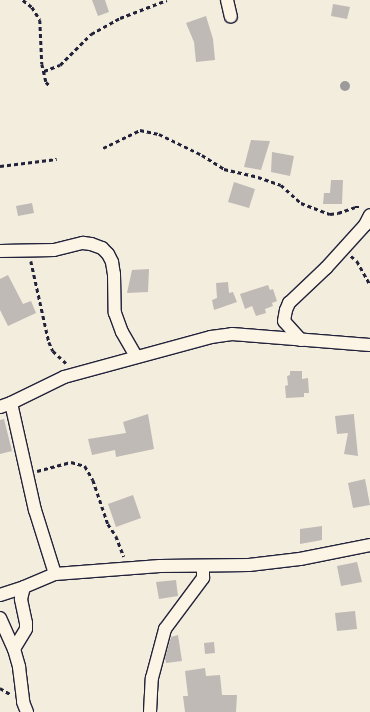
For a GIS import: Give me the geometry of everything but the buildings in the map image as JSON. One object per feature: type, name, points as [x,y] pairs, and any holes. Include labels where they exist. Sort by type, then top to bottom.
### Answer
[{"type":"street","points":[[227,0],[231,17]]},
{"type":"street","points":[[301,340],[284,321],[286,310],[298,294],[321,274],[365,225],[368,212]]},
{"type":"street","points":[[0,251],[54,250],[83,243],[102,248],[108,254],[114,274],[116,313],[122,332],[136,356]]},
{"type":"street","points":[[55,574],[35,510],[27,475],[6,405],[45,384],[83,370],[211,337],[232,334],[370,345]]},
{"type":"street","points":[[0,594],[24,587],[55,574],[160,566],[249,565],[300,559],[370,546]]},
{"type":"street","points":[[150,712],[152,678],[165,629],[203,578],[203,566]]},
{"type":"street","points":[[14,649],[26,629],[21,599],[24,587]]},
{"type":"street","points":[[0,618],[14,649],[27,712]]},
{"type":"path","points":[[23,0],[32,6],[40,20],[41,56],[46,82],[51,87]]},
{"type":"path","points":[[44,71],[60,65],[91,34],[120,18],[167,0]]},
{"type":"path","points":[[103,148],[140,130],[159,134],[202,155],[224,169],[258,176],[281,185],[288,189],[301,203],[330,214],[338,214],[355,207],[363,207],[368,212]]},
{"type":"path","points":[[0,166],[57,159]]},
{"type":"path","points":[[344,248],[357,262],[370,284]]},
{"type":"path","points":[[28,251],[51,346],[64,362],[83,370]]},
{"type":"path","points":[[27,475],[71,462],[85,466],[93,480],[108,524],[116,536],[128,569]]}]
